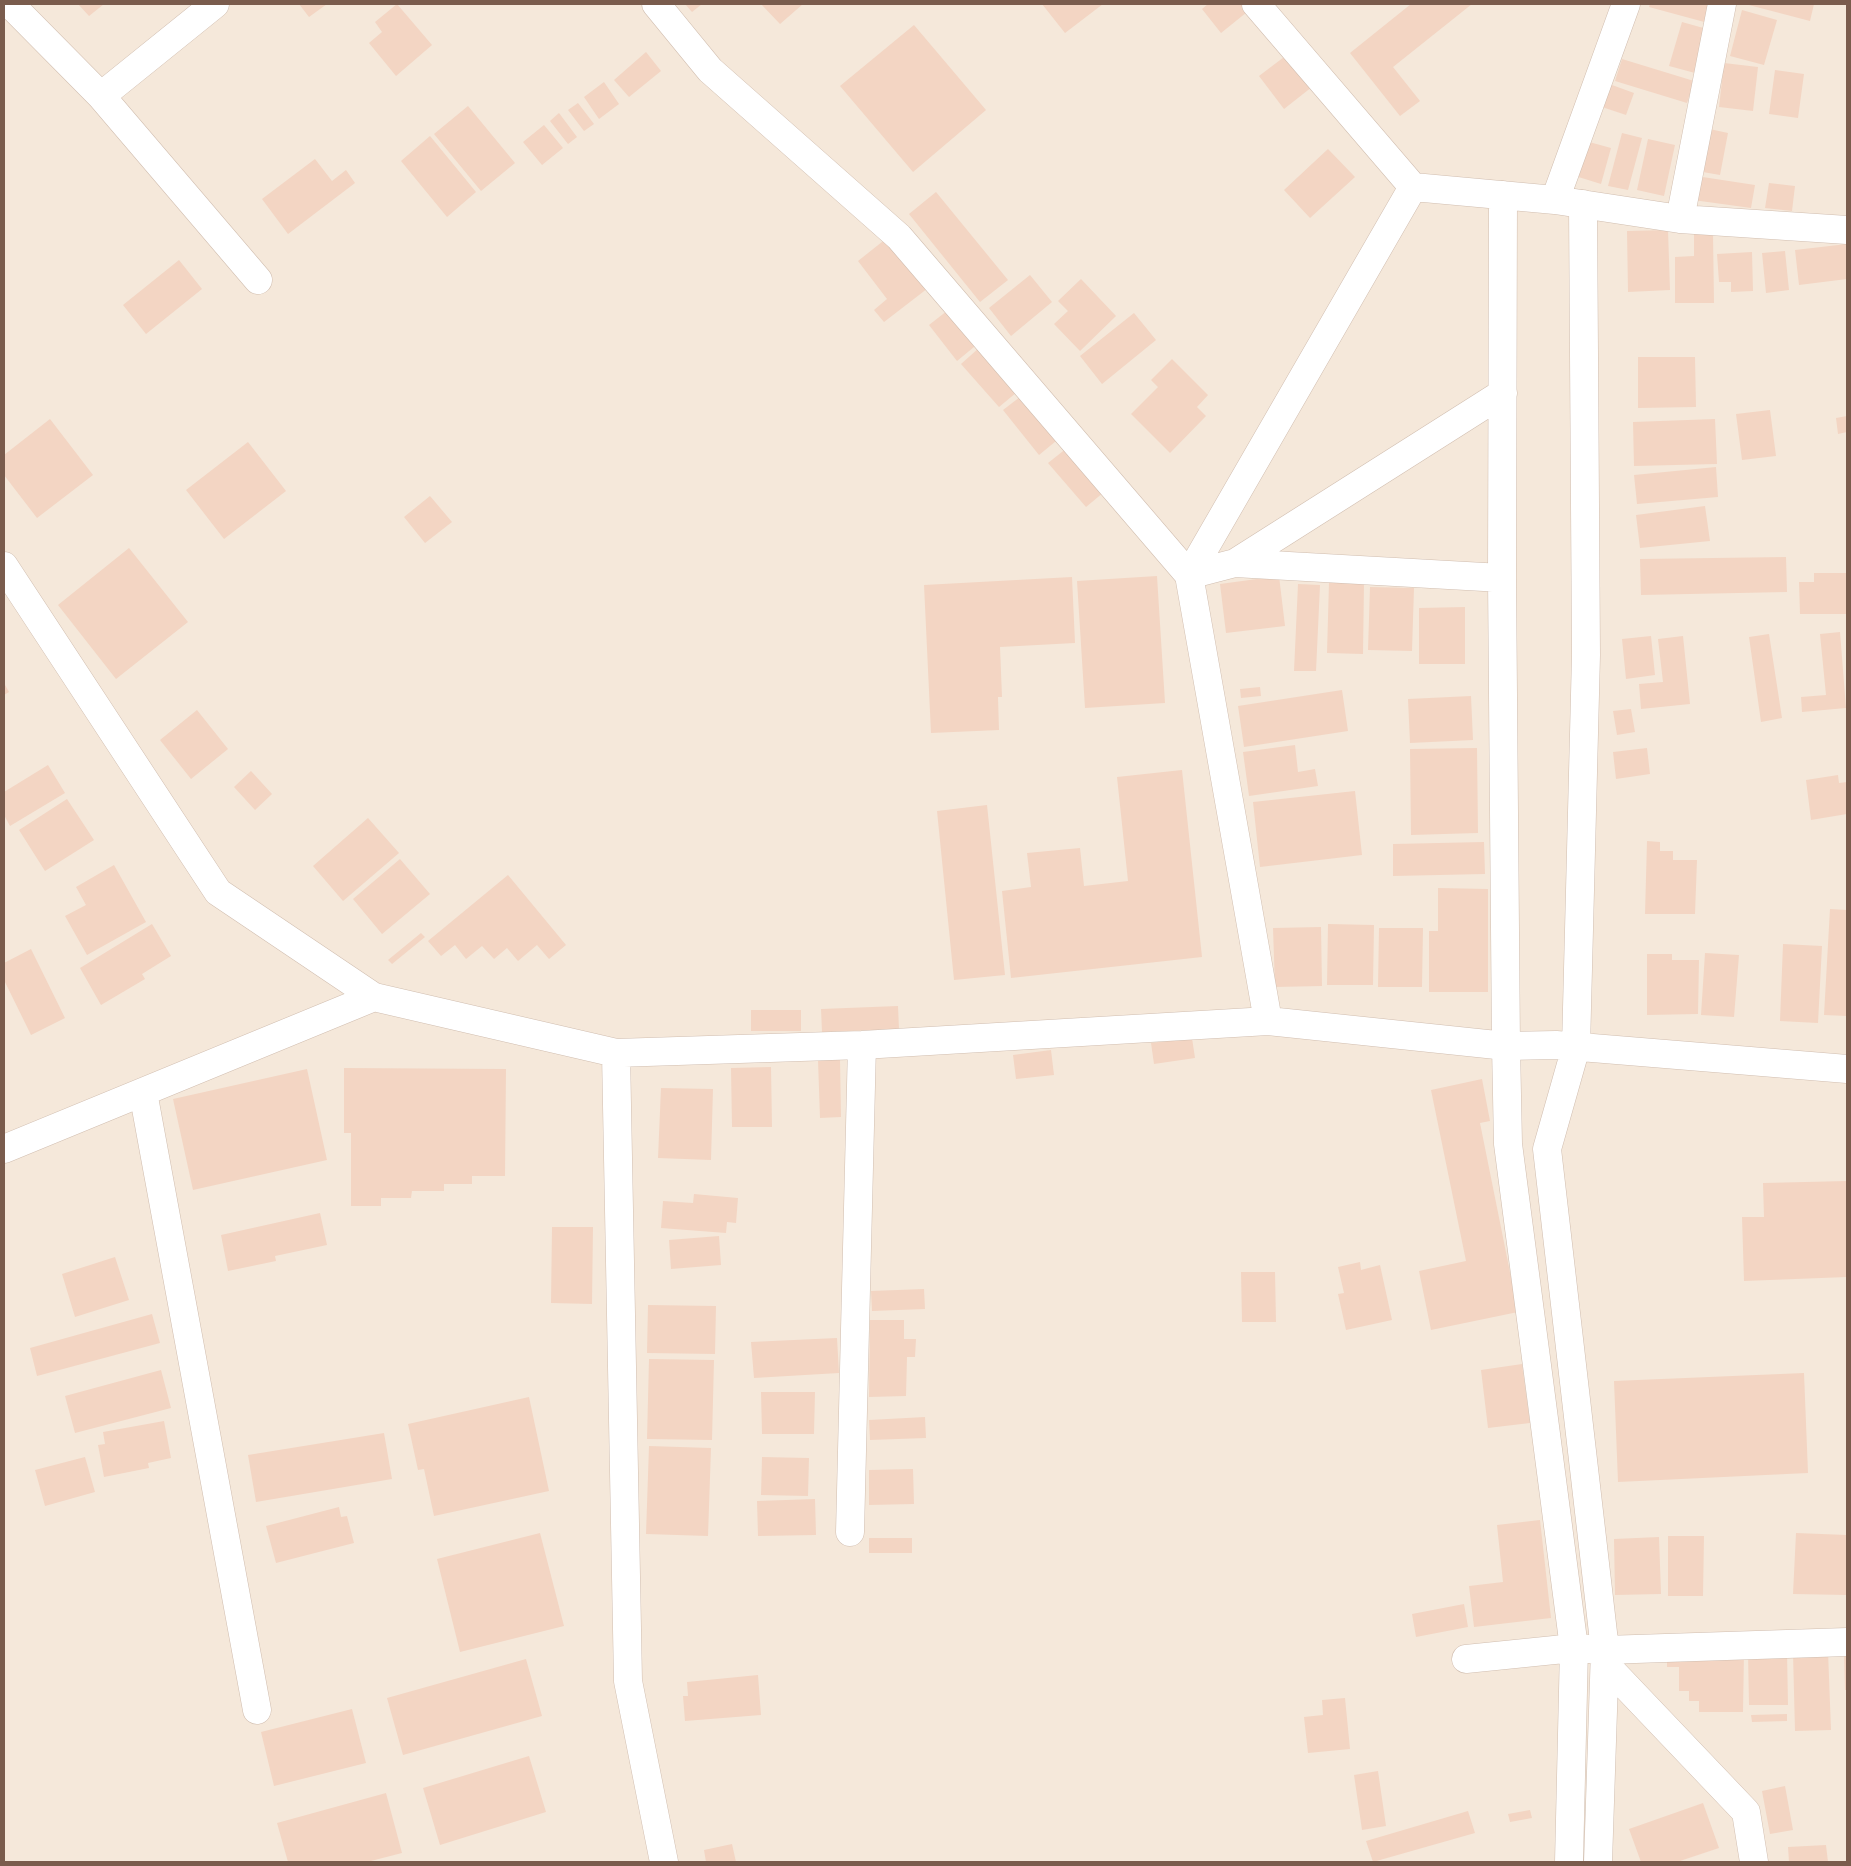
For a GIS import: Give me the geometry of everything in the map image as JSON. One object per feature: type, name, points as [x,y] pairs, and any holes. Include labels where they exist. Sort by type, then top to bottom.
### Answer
[{"type":"street","points":[[10,4],[101,96],[258,280]]},
{"type":"street","points":[[101,96],[215,4]]},
{"type":"street","points":[[656,4],[710,70],[899,236],[1189,575],[1268,1021]]},
{"type":"street","points":[[1256,4],[1413,187],[1555,200],[1680,219],[1847,230]]},
{"type":"street","points":[[1555,200],[1626,4]]},
{"type":"street","points":[[1680,219],[1722,4]]},
{"type":"street","points":[[1189,575],[1413,187]]},
{"type":"street","points":[[1503,195],[1504,393],[1502,578],[1508,1144],[1574,1648],[1569,1862]]},
{"type":"street","points":[[1583,204],[1586,656],[1576,1047],[1548,1149],[1605,1657],[1598,1862]]},
{"type":"street","points":[[1189,575],[1235,563],[1504,393]]},
{"type":"street","points":[[1235,563],[1502,578]]},
{"type":"street","points":[[4,566],[218,892],[374,997],[616,1053],[862,1045],[1268,1021],[1506,1046],[1556,1045],[1847,1069]]},
{"type":"street","points":[[4,1149],[374,997]]},
{"type":"street","points":[[850,1532],[862,1045]]},
{"type":"street","points":[[616,1053],[628,1681],[664,1862]]},
{"type":"street","points":[[143,1092],[257,1710]]},
{"type":"street","points":[[1466,1659],[1574,1648],[1605,1657],[1847,1642]]},
{"type":"street","points":[[1605,1657],[1746,1812],[1754,1862]]},
{"type":"shaded area","points":[[4,4],[1847,4],[1847,1862],[4,1862]]},
{"type":"building","points":[[78,4],[104,4],[89,16]]},
{"type":"building","points":[[299,4],[327,4],[309,17]]},
{"type":"building","points":[[397,4],[432,45],[396,76],[369,43],[382,32],[375,22]]},
{"type":"building","points":[[685,4],[702,4],[692,12]]},
{"type":"building","points":[[761,4],[803,4],[780,24]]},
{"type":"building","points":[[1042,4],[1103,4],[1065,33]]},
{"type":"building","points":[[1208,4],[1249,4],[1252,8],[1221,33],[1202,9]]},
{"type":"building","points":[[1411,4],[1472,4],[1393,67],[1420,101],[1400,116],[1350,53]]},
{"type":"building","points":[[1650,4],[1714,4],[1708,23],[1649,7]]},
{"type":"building","points":[[1745,4],[1814,4],[1810,21]]},
{"type":"building","points":[[1742,10],[1777,20],[1764,65],[1730,56]]},
{"type":"building","points":[[1682,22],[1707,29],[1695,73],[1669,66]]},
{"type":"building","points":[[914,25],[986,110],[913,172],[840,86]]},
{"type":"building","points":[[1292,51],[1317,83],[1284,109],[1259,76]]},
{"type":"building","points":[[646,52],[661,71],[629,97],[614,80]]},
{"type":"building","points":[[1622,59],[1694,81],[1687,103],[1615,81]]},
{"type":"building","points":[[1724,63],[1758,67],[1753,111],[1719,107]]},
{"type":"building","points":[[1775,70],[1804,74],[1798,118],[1769,114]]},
{"type":"building","points":[[1601,81],[1634,93],[1626,115],[1593,104]]},
{"type":"building","points":[[604,82],[619,104],[599,119],[584,97]]},
{"type":"building","points":[[578,103],[594,124],[584,131],[568,110]]},
{"type":"building","points":[[468,106],[515,163],[481,191],[434,134]]},
{"type":"building","points":[[559,113],[577,137],[568,144],[550,121]]},
{"type":"building","points":[[544,125],[563,148],[542,165],[523,142]]},
{"type":"building","points":[[1705,128],[1728,133],[1720,175],[1697,171]]},
{"type":"building","points":[[1622,133],[1642,138],[1628,190],[1608,186]]},
{"type":"building","points":[[430,136],[476,192],[447,217],[401,161]]},
{"type":"building","points":[[1648,139],[1675,145],[1664,196],[1637,190]]},
{"type":"building","points":[[1582,140],[1611,148],[1601,184],[1572,175]]},
{"type":"building","points":[[1328,149],[1355,177],[1310,218],[1284,190]]},
{"type":"building","points":[[315,159],[332,181],[346,170],[355,183],[288,234],[262,199]]},
{"type":"building","points":[[1696,176],[1755,185],[1751,208],[1693,200]]},
{"type":"building","points":[[1769,183],[1795,186],[1792,211],[1765,208]]},
{"type":"building","points":[[936,192],[1008,280],[980,302],[909,214]]},
{"type":"building","points":[[1668,230],[1670,290],[1628,292],[1627,231]]},
{"type":"building","points":[[892,234],[932,285],[884,322],[874,310],[887,299],[858,261]]},
{"type":"building","points":[[1694,234],[1713,234],[1714,303],[1675,303],[1675,257],[1694,256]]},
{"type":"building","points":[[1847,244],[1847,279],[1799,285],[1795,250]]},
{"type":"building","points":[[1785,251],[1789,290],[1766,293],[1762,253]]},
{"type":"building","points":[[1752,252],[1753,291],[1731,292],[1731,282],[1719,282],[1717,254]]},
{"type":"building","points":[[179,260],[202,289],[146,334],[123,305]]},
{"type":"building","points":[[1030,275],[1052,302],[1011,336],[989,308]]},
{"type":"building","points":[[1081,279],[1116,316],[1080,351],[1054,324],[1068,311],[1058,301]]},
{"type":"building","points":[[952,307],[980,342],[957,361],[929,325]]},
{"type":"building","points":[[1134,313],[1156,340],[1102,384],[1080,356]]},
{"type":"building","points":[[979,348],[1017,392],[999,407],[961,364]]},
{"type":"building","points":[[1638,357],[1695,357],[1696,407],[1638,408]]},
{"type":"building","points":[[1172,359],[1208,395],[1197,407],[1206,416],[1170,453],[1131,414],[1158,387],[1151,380]]},
{"type":"building","points":[[1020,397],[1056,441],[1039,455],[1003,410]]},
{"type":"building","points":[[1770,410],[1776,456],[1742,460],[1736,414]]},
{"type":"building","points":[[1847,416],[1847,432],[1838,434],[1836,418]]},
{"type":"building","points":[[50,419],[93,475],[37,518],[4,475],[4,455]]},
{"type":"building","points":[[1715,419],[1717,464],[1634,466],[1633,422]]},
{"type":"building","points":[[248,442],[286,491],[224,539],[186,490]]},
{"type":"building","points":[[1067,448],[1104,492],[1086,507],[1048,463]]},
{"type":"building","points":[[1716,467],[1718,497],[1637,504],[1634,475]]},
{"type":"building","points":[[430,496],[452,522],[425,543],[404,517]]},
{"type":"building","points":[[1705,506],[1710,541],[1640,548],[1636,515]]},
{"type":"building","points":[[129,548],[188,622],[116,679],[58,605]]},
{"type":"building","points":[[1786,557],[1787,592],[1641,595],[1640,559]]},
{"type":"building","points":[[1814,573],[1847,573],[1847,614],[1800,614],[1799,582],[1814,582]]},
{"type":"building","points":[[1157,576],[1165,703],[1085,708],[1077,581]]},
{"type":"building","points":[[1279,576],[1285,626],[1226,633],[1220,584]]},
{"type":"building","points":[[1072,577],[1075,643],[1000,647],[1002,697],[998,697],[999,730],[931,733],[924,585]]},
{"type":"building","points":[[1329,582],[1364,583],[1363,654],[1327,653]]},
{"type":"building","points":[[1298,584],[1320,585],[1316,671],[1294,671]]},
{"type":"building","points":[[1370,587],[1414,588],[1412,651],[1368,650]]},
{"type":"building","points":[[1465,607],[1465,664],[1419,664],[1419,608]]},
{"type":"building","points":[[1840,632],[1846,708],[1802,712],[1801,697],[1826,695],[1820,634]]},
{"type":"building","points":[[1769,634],[1782,718],[1761,722],[1749,637]]},
{"type":"building","points":[[1651,636],[1655,675],[1626,679],[1622,639]]},
{"type":"building","points":[[1683,636],[1690,704],[1641,709],[1639,684],[1663,682],[1658,639]]},
{"type":"building","points":[[4,683],[9,692],[4,695]]},
{"type":"building","points":[[1260,687],[1261,696],[1241,698],[1240,689]]},
{"type":"building","points":[[1342,690],[1348,731],[1244,747],[1238,706]]},
{"type":"building","points":[[1471,696],[1473,740],[1410,743],[1408,699]]},
{"type":"building","points":[[1631,709],[1635,732],[1617,735],[1613,711]]},
{"type":"building","points":[[197,710],[228,749],[191,779],[160,740]]},
{"type":"building","points":[[1295,745],[1298,772],[1315,769],[1318,786],[1249,796],[1243,752]]},
{"type":"building","points":[[1477,748],[1478,833],[1411,835],[1410,749]]},
{"type":"building","points":[[1647,748],[1650,774],[1616,779],[1613,752]]},
{"type":"building","points":[[48,765],[65,793],[10,826],[4,815],[4,792]]},
{"type":"building","points":[[1182,770],[1202,957],[1011,978],[1002,891],[1031,887],[1027,853],[1080,848],[1084,886],[1128,881],[1117,777]]},
{"type":"building","points":[[251,771],[272,794],[255,810],[234,787]]},
{"type":"building","points":[[1838,775],[1839,783],[1847,782],[1847,814],[1811,820],[1806,780]]},
{"type":"building","points":[[1355,791],[1362,855],[1260,867],[1253,802]]},
{"type":"building","points":[[67,799],[94,840],[45,871],[19,830]]},
{"type":"building","points":[[987,805],[1005,975],[954,980],[937,811]]},
{"type":"building","points":[[368,818],[399,853],[343,901],[313,866]]},
{"type":"building","points":[[1647,841],[1660,842],[1660,851],[1673,851],[1673,860],[1697,860],[1695,914],[1645,914]]},
{"type":"building","points":[[1484,842],[1485,874],[1393,876],[1393,844]]},
{"type":"building","points":[[400,859],[430,894],[382,934],[353,899]]},
{"type":"building","points":[[114,865],[146,922],[87,955],[65,916],[86,905],[76,887]]},
{"type":"building","points":[[508,875],[566,945],[549,959],[537,945],[518,961],[507,948],[494,959],[482,946],[466,959],[455,945],[441,956],[428,941]]},
{"type":"building","points":[[1438,888],[1488,889],[1488,992],[1429,992],[1429,931],[1438,931]]},
{"type":"building","points":[[1830,909],[1847,910],[1847,1016],[1824,1015]]},
{"type":"building","points":[[152,924],[171,956],[142,974],[145,979],[101,1005],[80,968]]},
{"type":"building","points":[[1328,924],[1374,925],[1373,985],[1327,985]]},
{"type":"building","points":[[1321,927],[1322,986],[1275,987],[1273,928]]},
{"type":"building","points":[[1379,928],[1423,928],[1422,987],[1378,987]]},
{"type":"building","points":[[421,933],[425,937],[392,964],[388,960]]},
{"type":"building","points":[[1783,944],[1822,946],[1818,1023],[1780,1021]]},
{"type":"building","points":[[31,949],[65,1018],[31,1035],[4,980],[4,963]]},
{"type":"building","points":[[1705,953],[1739,955],[1734,1017],[1701,1015]]},
{"type":"building","points":[[1647,954],[1672,954],[1672,960],[1699,960],[1698,1014],[1647,1015]]},
{"type":"building","points":[[898,1006],[899,1029],[822,1032],[821,1009]]},
{"type":"building","points":[[751,1010],[801,1010],[801,1031],[751,1031]]},
{"type":"building","points":[[1192,1038],[1195,1058],[1154,1064],[1151,1043]]},
{"type":"building","points":[[1051,1050],[1054,1075],[1016,1079],[1013,1055]]},
{"type":"building","points":[[818,1060],[840,1060],[841,1117],[820,1118]]},
{"type":"building","points":[[771,1067],[772,1127],[732,1127],[731,1068]]},
{"type":"building","points":[[344,1068],[506,1069],[505,1176],[472,1176],[472,1184],[444,1184],[444,1191],[412,1191],[411,1198],[381,1198],[381,1206],[351,1206],[351,1133],[344,1133]]},
{"type":"building","points":[[307,1069],[327,1160],[193,1190],[173,1099]]},
{"type":"building","points":[[1482,1079],[1490,1121],[1480,1123],[1518,1312],[1431,1330],[1419,1271],[1466,1261],[1431,1090]]},
{"type":"building","points":[[661,1088],[713,1089],[711,1160],[658,1158]]},
{"type":"building","points":[[1847,1181],[1847,1277],[1744,1281],[1742,1217],[1764,1217],[1763,1183]]},
{"type":"building","points":[[694,1194],[738,1198],[736,1223],[727,1222],[726,1233],[661,1228],[663,1201],[693,1203]]},
{"type":"building","points":[[320,1213],[327,1245],[275,1256],[276,1261],[228,1271],[221,1235]]},
{"type":"building","points":[[552,1227],[593,1227],[592,1304],[551,1303]]},
{"type":"building","points":[[719,1236],[721,1265],[671,1269],[669,1240]]},
{"type":"building","points":[[115,1257],[129,1300],[75,1317],[62,1274]]},
{"type":"building","points":[[1360,1262],[1361,1270],[1380,1265],[1392,1320],[1346,1330],[1338,1294],[1344,1293],[1338,1267]]},
{"type":"building","points":[[1241,1272],[1275,1272],[1276,1322],[1242,1322]]},
{"type":"building","points":[[924,1289],[925,1309],[872,1311],[871,1291]]},
{"type":"building","points":[[648,1305],[716,1306],[715,1354],[647,1353]]},
{"type":"building","points":[[152,1314],[160,1343],[37,1376],[30,1348]]},
{"type":"building","points":[[870,1320],[904,1320],[904,1339],[916,1339],[915,1357],[907,1357],[906,1396],[869,1397]]},
{"type":"building","points":[[837,1338],[839,1373],[754,1378],[751,1342]]},
{"type":"building","points":[[649,1359],[714,1360],[712,1440],[647,1439]]},
{"type":"building","points":[[1522,1364],[1530,1423],[1488,1428],[1481,1370]]},
{"type":"building","points":[[161,1370],[171,1408],[75,1433],[65,1396]]},
{"type":"building","points":[[1804,1373],[1808,1473],[1618,1482],[1614,1381]]},
{"type":"building","points":[[761,1392],[815,1392],[814,1434],[762,1434]]},
{"type":"building","points":[[529,1397],[549,1491],[434,1516],[424,1469],[418,1470],[408,1424]]},
{"type":"building","points":[[925,1417],[926,1438],[870,1440],[869,1420]]},
{"type":"building","points":[[164,1421],[171,1458],[148,1463],[149,1468],[104,1477],[98,1445],[105,1444],[103,1432]]},
{"type":"building","points":[[384,1433],[392,1479],[256,1502],[248,1455]]},
{"type":"building","points":[[649,1446],[711,1448],[708,1536],[646,1534]]},
{"type":"building","points":[[85,1457],[95,1492],[45,1506],[35,1470]]},
{"type":"building","points":[[762,1457],[809,1458],[808,1496],[761,1495]]},
{"type":"building","points":[[913,1469],[914,1504],[869,1505],[869,1470]]},
{"type":"building","points":[[815,1499],[816,1535],[758,1536],[757,1501]]},
{"type":"building","points":[[339,1507],[341,1517],[347,1516],[354,1543],[276,1563],[266,1526]]},
{"type":"building","points":[[1540,1520],[1551,1618],[1474,1627],[1469,1586],[1503,1582],[1497,1525]]},
{"type":"building","points":[[540,1533],[564,1626],[460,1652],[437,1559]]},
{"type":"building","points":[[1796,1533],[1847,1535],[1847,1595],[1793,1594]]},
{"type":"building","points":[[1668,1536],[1704,1536],[1703,1596],[1668,1596]]},
{"type":"building","points":[[1659,1537],[1661,1594],[1615,1595],[1614,1539]]},
{"type":"building","points":[[869,1538],[912,1538],[912,1553],[869,1553]]},
{"type":"building","points":[[1464,1604],[1468,1627],[1416,1637],[1412,1614]]},
{"type":"building","points":[[1667,1651],[1744,1652],[1743,1712],[1699,1712],[1699,1701],[1689,1701],[1689,1691],[1679,1691],[1679,1667],[1667,1667]]},
{"type":"building","points":[[1828,1651],[1831,1730],[1795,1731],[1793,1653]]},
{"type":"building","points":[[1787,1652],[1788,1705],[1749,1705],[1748,1653]]},
{"type":"building","points":[[1844,1652],[1847,1652],[1847,1690],[1845,1690]]},
{"type":"building","points":[[526,1659],[542,1716],[403,1755],[387,1698]]},
{"type":"building","points":[[758,1675],[761,1715],[685,1721],[683,1696],[688,1696],[687,1682]]},
{"type":"building","points":[[1345,1698],[1350,1749],[1308,1753],[1304,1717],[1323,1715],[1322,1700]]},
{"type":"building","points":[[352,1709],[366,1763],[274,1786],[261,1732]]},
{"type":"building","points":[[1787,1714],[1787,1721],[1752,1722],[1751,1715]]},
{"type":"building","points":[[529,1756],[546,1812],[440,1845],[423,1788]]},
{"type":"building","points":[[1378,1771],[1386,1826],[1362,1830],[1354,1775]]},
{"type":"building","points":[[1785,1786],[1793,1830],[1770,1834],[1762,1791]]},
{"type":"building","points":[[386,1793],[402,1853],[367,1862],[288,1862],[277,1823]]},
{"type":"building","points":[[1703,1803],[1719,1848],[1677,1862],[1641,1862],[1629,1829]]},
{"type":"building","points":[[1530,1810],[1532,1818],[1510,1822],[1508,1814]]},
{"type":"building","points":[[1468,1811],[1475,1833],[1373,1862],[1366,1841]]},
{"type":"building","points":[[732,1844],[736,1862],[706,1862],[704,1850]]},
{"type":"building","points":[[1826,1845],[1828,1862],[1789,1862],[1788,1847]]}]
